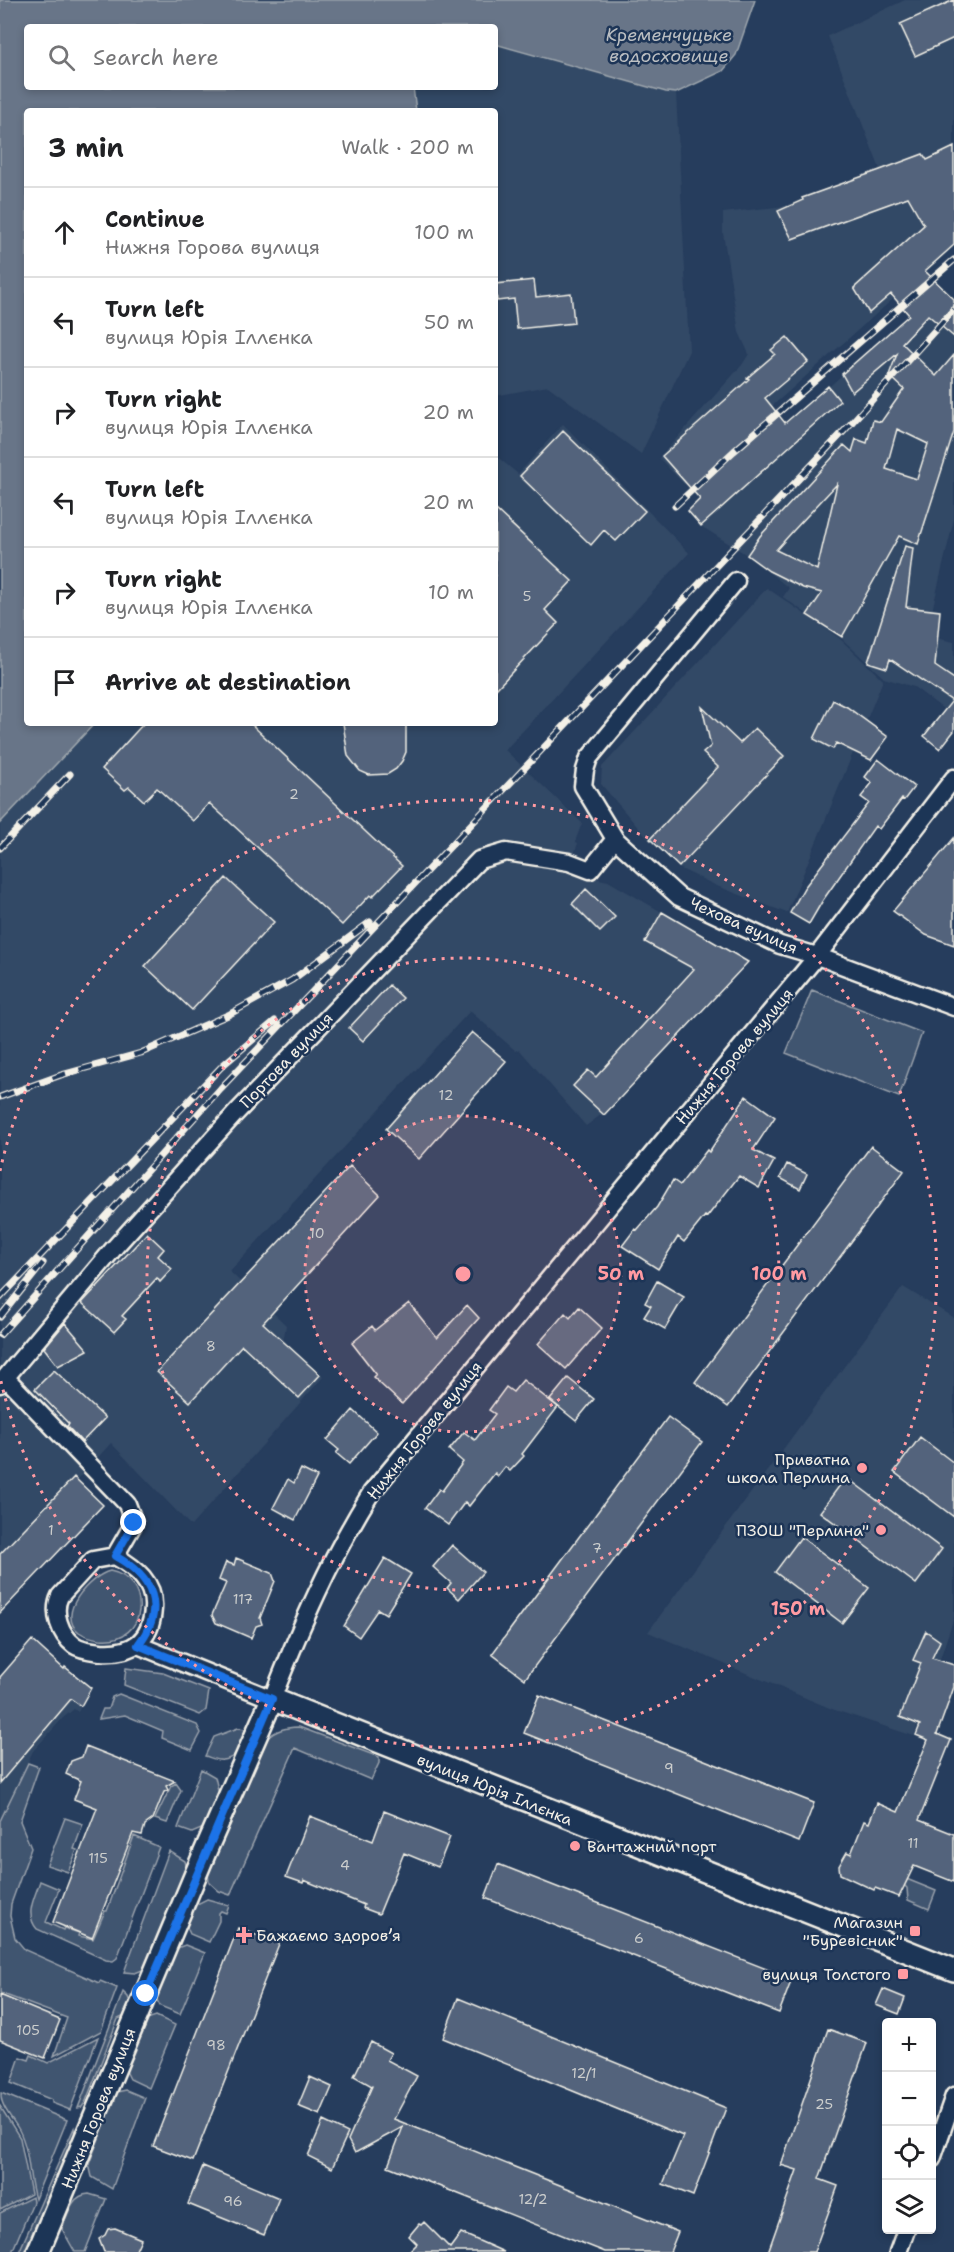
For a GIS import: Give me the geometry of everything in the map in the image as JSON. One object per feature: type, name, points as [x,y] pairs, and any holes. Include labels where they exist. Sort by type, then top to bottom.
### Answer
[{"type":"street","name":"Чехова вулиця","points":[[736,581],[589,758],[583,786],[615,839],[680,897],[780,945],[817,956],[954,1007]]},
{"type":"street","name":"Нижня Горова вулиця","points":[[38,2252],[305,1616],[349,1528],[371,1493],[817,956],[954,778]]},
{"type":"street","name":"Портова вулиця","points":[[3,1381],[115,1247],[234,1114],[479,860],[506,852],[569,862],[590,870],[615,839]]},
{"type":"street","points":[[3,1381],[127,1504],[134,1523],[115,1556]]},
{"type":"street","points":[[115,1556],[130,1564],[149,1586],[153,1601],[148,1631],[138,1645],[123,1651],[93,1651],[75,1646],[64,1634],[57,1619],[56,1610],[60,1596],[93,1560],[115,1556]]},
{"type":"street","name":"вулиця Юрія Іллєнка","points":[[138,1645],[954,1970]]},
{"type":"street","points":[[936,2148],[954,2096]]},
{"type":"street","points":[[898,2252],[904,2234]]},
{"type":"shaded area","points":[[905,0],[954,0],[954,245],[684,484],[659,458],[742,365],[749,354],[739,332],[723,233],[723,213],[785,206],[880,169],[828,36]]},
{"type":"shaded area","points":[[498,45],[676,93],[689,351],[641,454],[548,386],[498,395],[498,108],[416,108],[413,90],[498,90]]},
{"type":"shaded area","points":[[940,285],[954,299],[954,519],[926,636],[954,642],[954,717],[914,687],[884,678],[840,637],[783,597],[789,588],[747,555],[701,526],[688,511],[898,326]]},
{"type":"shaded area","points":[[563,424],[689,553],[505,750],[582,823],[576,839],[578,843],[574,854],[572,853],[567,872],[608,881],[748,962],[604,1115],[602,1114],[586,1126],[519,1049],[516,1051],[470,1011],[229,1271],[286,1325],[283,1342],[323,1377],[191,1526],[111,1443],[79,1478],[74,1476],[0,1554],[0,823],[92,726],[498,726],[498,457],[518,474]]},
{"type":"shaded area","points":[[767,588],[839,638],[883,680],[787,913],[717,886],[679,868],[648,839],[601,784],[602,767]]},
{"type":"shaded area","points":[[812,990],[922,1033],[899,1097],[786,1053]]},
{"type":"shaded area","name":"Приватна школа Перлина","points":[[903,1287],[954,1318],[954,1617],[914,1736],[832,1709],[648,1632]]},
{"type":"shaded area","points":[[110,1571],[124,1576],[133,1586],[138,1597],[139,1610],[136,1622],[128,1632],[116,1638],[100,1639],[86,1636],[79,1632],[73,1624],[71,1616],[73,1606],[93,1580]]},
{"type":"shaded area","points":[[32,1640],[47,1653],[39,1663],[57,1678],[65,1667],[91,1688],[78,1712],[74,1709],[63,1718],[33,1751],[0,1822],[0,1677]]},
{"type":"shaded area","points":[[126,1668],[163,1673],[209,1691],[206,1710],[200,1715],[124,1685]]},
{"type":"shaded area","points":[[119,1694],[197,1725],[201,1733],[192,1750],[162,1738],[163,1731],[125,1715],[99,1719],[103,1709],[108,1709],[112,1697]]},
{"type":"shaded area","points":[[299,1727],[379,1757],[379,1763],[371,1780],[295,1748],[230,1895],[219,1891],[209,1882],[208,1873],[263,1743],[279,1730]]},
{"type":"shaded area","points":[[238,1728],[246,1729],[242,1745],[235,1754],[225,1760],[205,1756],[214,1737]]},
{"type":"shaded area","points":[[28,1763],[39,1767],[20,1821],[31,1848],[11,1904],[10,1916],[15,1938],[25,1950],[99,1983],[100,1981],[117,1988],[101,2031],[54,2056],[67,2018],[0,1993],[0,1821]]},
{"type":"shaded area","points":[[201,1769],[215,1777],[219,1794],[206,1827],[192,1833],[178,1828]]},
{"type":"shaded area","points":[[176,1783],[181,1790],[167,1823],[155,1819],[171,1786]]},
{"type":"shaded area","points":[[65,1818],[83,1824],[74,1849],[77,1850],[68,1872],[47,1865]]},
{"type":"shaded area","points":[[134,1836],[159,1847],[117,1958],[113,1961],[106,1960],[37,1929],[31,1917],[31,1911],[40,1881],[59,1889],[46,1922],[63,1930],[64,1928],[79,1933],[78,1936],[93,1939],[107,1911]]},
{"type":"shaded area","points":[[169,1851],[185,1861],[187,1869],[145,1969],[135,1973],[124,1972]]},
{"type":"shaded area","points":[[899,1876],[936,1891],[929,1909],[908,1900],[907,1888],[898,1879]]},
{"type":"shaded area","points":[[207,1899],[229,1905],[226,1913],[221,1911],[219,1913],[219,1921],[209,1942],[190,1934],[186,1925],[195,1905]]},
{"type":"shaded area","points":[[185,1945],[205,1953],[180,2014],[160,2006],[156,1998],[177,1948]]},
{"type":"shaded area","points":[[123,1992],[131,2005],[127,2015],[118,2019],[86,2101],[82,2107],[78,2108]]},
{"type":"shaded area","points":[[156,2016],[175,2025],[149,2088],[130,2079],[126,2071],[147,2019]]},
{"type":"shaded area","points":[[98,2037],[70,2110],[11,2083],[20,2057],[29,2060],[31,2055],[48,2063]]},
{"type":"shaded area","points":[[126,2090],[145,2098],[112,2189],[92,2177],[89,2164],[117,2092]]},
{"type":"shaded area","points":[[1,2093],[67,2120],[35,2199],[23,2138],[5,2108]]},
{"type":"shaded area","points":[[0,2106],[20,2138],[31,2194],[0,2210]]},
{"type":"shaded area","points":[[74,2128],[75,2136],[24,2252],[19,2252]]},
{"type":"shaded area","points":[[89,2194],[106,2199],[85,2252],[75,2252],[62,2229],[74,2202],[83,2195]]},
{"type":"shaded area","points":[[32,2197],[33,2202],[12,2252],[0,2252],[0,2213]]},
{"type":"water","name":"Кременчуцьке водосховище","points":[[0,0],[755,0],[736,55],[723,71],[676,93],[498,45],[498,24],[24,24],[24,90],[413,90],[416,108],[24,108],[24,726],[92,726],[0,823]]},
{"type":"building","points":[[954,0],[954,38],[915,56],[900,24]]},
{"type":"building","points":[[954,147],[954,245],[925,271],[954,299],[954,337],[928,315],[902,343],[936,376],[954,355],[954,432],[918,544],[899,536],[842,637],[807,615],[822,593],[803,588],[769,571],[747,555],[760,536],[844,445],[852,452],[856,439],[867,443],[873,420],[881,422],[904,389],[889,375],[897,354],[852,392],[842,374],[909,315],[891,294],[869,313],[854,288],[924,225],[908,197],[792,239],[778,211],[803,200],[802,198],[923,154],[927,160]],"holes":[[[897,429],[928,444],[917,479],[886,469]],[[837,484],[817,570],[776,550],[793,531]]]},
{"type":"building","points":[[534,280],[536,297],[571,293],[574,323],[517,329],[514,299],[498,301],[498,284]]},
{"type":"building","points":[[787,337],[808,362],[765,398],[785,423],[828,386],[840,401],[701,526],[688,511],[700,499],[662,456],[749,379],[747,378],[775,354],[771,350]]},
{"type":"building","points":[[563,431],[645,511],[616,541],[604,530],[591,545],[520,476]]},
{"type":"building","points":[[498,512],[572,581],[545,610],[558,623],[498,687]]},
{"type":"building","points":[[905,546],[913,548],[906,607],[940,611],[935,666],[954,679],[954,731],[940,749],[924,736],[952,701],[890,659],[887,668],[868,662]]},
{"type":"building","points":[[833,700],[847,707],[888,737],[871,760],[836,743],[833,749],[814,739]]},
{"type":"building","points":[[702,707],[740,743],[755,728],[784,756],[679,867],[650,839],[718,767],[703,753],[711,746]]},
{"type":"building","points":[[141,726],[253,726],[402,866],[342,925],[209,803],[193,821],[157,788],[144,801],[129,787],[125,790],[102,769]]},
{"type":"building","points":[[343,726],[406,726],[406,752],[396,769],[388,774],[369,775],[360,771],[348,756]]},
{"type":"building","points":[[878,759],[914,787],[879,829],[875,826],[809,924],[790,913],[804,888],[869,803],[861,797],[872,783],[865,777]]},
{"type":"building","points":[[954,838],[954,945],[926,935],[893,911]]},
{"type":"building","points":[[226,878],[274,922],[192,1010],[145,966]]},
{"type":"building","points":[[586,889],[615,917],[600,932],[572,904]]},
{"type":"building","points":[[662,912],[748,962],[604,1115],[573,1086],[588,1070],[596,1077],[694,969],[645,942]]},
{"type":"building","points":[[389,985],[403,998],[363,1041],[349,1028]]},
{"type":"building","points":[[472,1032],[506,1061],[419,1159],[386,1129]]},
{"type":"building","points":[[746,1096],[775,1117],[753,1150],[774,1161],[759,1188],[739,1176],[684,1242],[678,1237],[658,1269],[622,1246],[657,1207],[673,1180],[680,1185],[707,1150],[709,1152]]},
{"type":"building","points":[[871,1146],[904,1171],[728,1407],[695,1382]]},
{"type":"building","points":[[787,1164],[807,1174],[800,1189],[780,1178]]},
{"type":"building","points":[[350,1166],[380,1195],[263,1323],[320,1375],[299,1398],[242,1345],[190,1402],[157,1372]]},
{"type":"building","points":[[147,1233],[164,1249],[158,1256],[172,1269],[160,1282],[157,1278],[122,1316],[126,1319],[114,1332],[82,1303]]},
{"type":"building","points":[[657,1281],[684,1297],[665,1329],[644,1317],[651,1306],[645,1303]]},
{"type":"building","points":[[409,1303],[437,1338],[467,1305],[479,1318],[402,1404],[373,1377],[376,1374],[352,1343],[372,1326],[375,1330]]},
{"type":"building","points":[[579,1307],[602,1328],[566,1369],[538,1344],[565,1313],[570,1318]]},
{"type":"building","points":[[65,1323],[88,1350],[58,1366],[44,1348]]},
{"type":"building","points":[[54,1370],[105,1418],[82,1442],[67,1426],[69,1424],[35,1389]]},
{"type":"building","points":[[568,1378],[594,1399],[576,1421],[550,1400]]},
{"type":"building","points":[[523,1380],[558,1407],[522,1454],[524,1456],[510,1471],[505,1467],[498,1476],[495,1473],[469,1506],[465,1502],[448,1525],[425,1508],[439,1489],[442,1491],[463,1462],[449,1450],[464,1432],[475,1440],[495,1414],[489,1410],[506,1387],[513,1392]]},
{"type":"building","points":[[353,1410],[377,1432],[349,1464],[336,1453],[339,1450],[327,1440]]},
{"type":"building","points":[[668,1417],[702,1442],[525,1679],[492,1654]]},
{"type":"building","points":[[920,1437],[954,1463],[954,1517],[894,1472]]},
{"type":"building","points":[[301,1469],[317,1477],[295,1520],[273,1508],[288,1479],[294,1483]]},
{"type":"building","points":[[74,1477],[103,1505],[0,1613],[0,1554]]},
{"type":"building","points":[[846,1477],[942,1549],[916,1584],[820,1512]]},
{"type":"building","points":[[801,1537],[869,1588],[842,1623],[775,1572]]},
{"type":"building","points":[[452,1545],[483,1572],[459,1599],[447,1588],[451,1583],[433,1567]]},
{"type":"building","points":[[236,1558],[272,1573],[275,1581],[260,1618],[262,1624],[256,1626],[251,1638],[216,1623],[212,1615],[226,1583],[219,1580],[226,1562],[234,1565]]},
{"type":"building","points":[[385,1558],[411,1574],[386,1614],[378,1609],[359,1637],[344,1626]]},
{"type":"building","points":[[926,1631],[940,1641],[932,1658],[954,1665],[954,1687],[937,1734],[951,1740],[919,1820],[954,1834],[954,1882],[914,1866],[899,1897],[875,1888],[874,1890],[840,1874],[839,1866],[847,1852],[851,1854],[864,1821],[869,1823],[877,1803],[898,1812],[928,1740],[916,1735],[920,1725],[900,1717],[921,1663],[913,1660]]},
{"type":"building","points":[[32,1640],[64,1669],[65,1667],[91,1688],[81,1706],[71,1699],[0,1783],[0,1677]]},
{"type":"building","points":[[539,1695],[814,1803],[799,1842],[524,1733]]},
{"type":"building","points":[[86,1746],[175,1781],[166,1786],[168,1790],[164,1792],[153,1819],[145,1825],[142,1835],[133,1833],[92,1938],[53,1922],[97,1808],[74,1799],[81,1781],[66,1774],[71,1761],[82,1757]]},
{"type":"building","points":[[384,1811],[450,1837],[438,1867],[404,1853],[379,1914],[363,1908],[364,1905],[304,1880],[303,1883],[286,1877],[310,1816],[373,1841]]},
{"type":"building","points":[[498,1864],[792,1979],[779,2013],[485,1898]]},
{"type":"building","points":[[238,1928],[279,1944],[193,2161],[153,2146]]},
{"type":"building","points":[[883,1989],[905,1998],[899,2014],[876,2005]]},
{"type":"building","points":[[0,1995],[60,2020],[45,2058],[0,2040]]},
{"type":"building","points":[[458,1998],[726,2108],[693,2196],[663,2184],[683,2136],[443,2038]]},
{"type":"building","points":[[828,2029],[867,2043],[819,2179],[838,2186],[814,2252],[768,2252],[797,2170],[781,2165]]},
{"type":"building","points":[[371,2042],[391,2053],[387,2060],[417,2076],[394,2119],[678,2232],[670,2252],[605,2252],[388,2166],[403,2127],[355,2153],[348,2140],[372,2086],[354,2076]]},
{"type":"building","points":[[310,2077],[332,2087],[320,2115],[298,2106]]},
{"type":"building","points":[[323,2121],[348,2133],[332,2168],[308,2156]]},
{"type":"building","points":[[203,2166],[279,2198],[264,2235],[188,2204]]},
{"type":"building","points":[[424,2222],[450,2248],[461,2233],[504,2252],[409,2252],[417,2244],[409,2236],[419,2224]]},
{"type":"building","points":[[115,2228],[141,2239],[135,2252],[104,2252],[99,2239],[108,2229]]},
{"type":"railway","points":[[675,506],[734,451],[954,260]]},
{"type":"railway","points":[[0,1335],[221,1088],[845,430],[954,309]]},
{"type":"railway","points":[[0,848],[70,774]]},
{"type":"railway","points":[[0,1097],[61,1075],[141,1053],[228,1015],[292,980],[370,922]]},
{"type":"railway","points":[[0,1298],[223,1065],[275,1021]]},
{"type":"railway","points":[[0,1317],[43,1263]]},
{"type":"place","name":"Приватна школа Перлина","points":[[862,1468]]},
{"type":"place","name":"ПЗОШ \"Перлина\"","points":[[881,1530]]},
{"type":"place","name":"Вантажний порт","points":[[575,1846]]},
{"type":"place","name":"Магазин \"Буревісник\"","points":[[915,1931]]},
{"type":"place","name":"Бажаємо здоровʼя","points":[[244,1935]]},
{"type":"place","name":"вулиця Толстого","points":[[903,1974]]},
{"type":"route","points":[[134,1523],[115,1556],[130,1564],[141,1574],[149,1586],[153,1601],[148,1631],[138,1645],[272,1699],[146,1994]]}]
